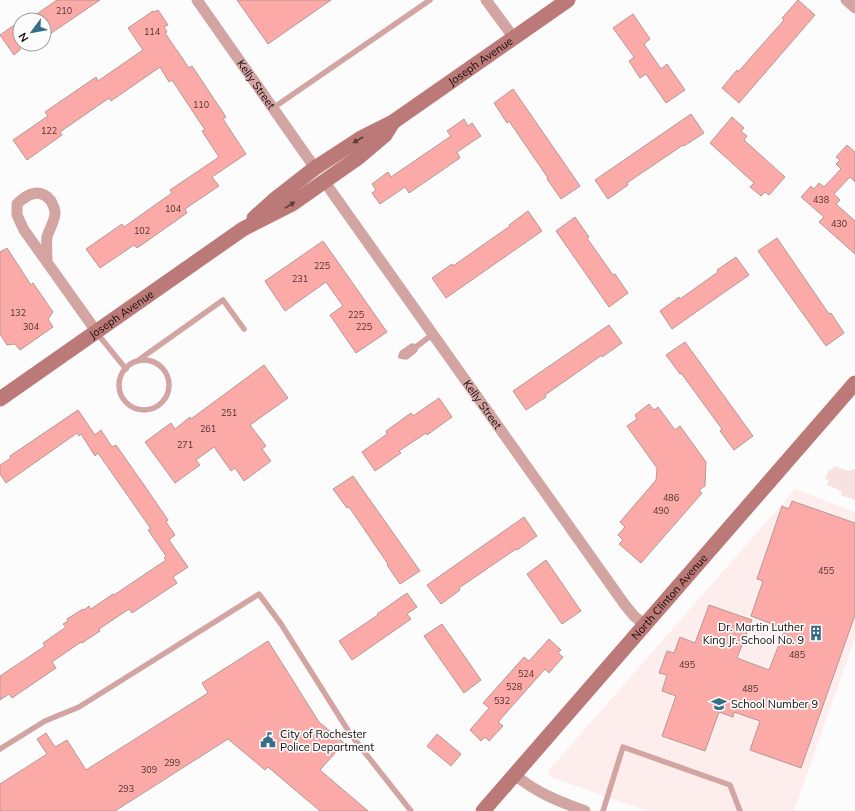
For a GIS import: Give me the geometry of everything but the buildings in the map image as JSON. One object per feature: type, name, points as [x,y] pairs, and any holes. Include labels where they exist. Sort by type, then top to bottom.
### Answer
[{"type":"main road","name":"Joseph Avenue","points":[[243,229],[270,204],[315,168],[361,138],[393,122],[568,0]]},
{"type":"main road","name":"Joseph Avenue","points":[[0,399],[243,229],[286,207],[359,157],[385,135],[393,122]]},
{"type":"main road","name":"North Clinton Avenue","points":[[483,811],[855,383]]},
{"type":"street","name":"Kelly Street","points":[[198,0],[315,168]]},
{"type":"street","points":[[486,0],[514,38]]},
{"type":"street","points":[[846,0],[855,8]]},
{"type":"street","name":"Kelly Street","points":[[324,181],[625,604],[634,616],[645,625]]},
{"type":"street","points":[[47,262],[47,238],[55,214],[54,206],[48,198],[41,193],[32,193],[24,196],[17,204],[17,215],[24,230],[96,331]]},
{"type":"street","points":[[515,774],[541,794],[585,811]]},
{"type":"lane","points":[[273,108],[430,0]]},
{"type":"lane","points":[[138,361],[151,361],[158,364],[164,369],[168,376],[168,392],[164,400],[158,406],[150,409],[142,410],[133,407],[126,402],[121,395],[119,386],[120,379],[128,365],[138,361],[223,300],[244,329]]},
{"type":"lane","points":[[96,331],[126,369]]},
{"type":"lane","points":[[416,347],[433,334]]},
{"type":"lane","points":[[0,748],[45,721],[79,707],[259,594],[281,624],[351,735],[411,811]]},
{"type":"lane","points":[[603,811],[623,747],[730,786],[740,811]]},
{"type":"shaded area","points":[[834,466],[849,471],[855,469],[855,500],[841,495],[842,491],[827,485],[829,480],[825,479],[829,469],[832,470]]},
{"type":"shaded area","name":"School Number 9","points":[[795,489],[855,512],[855,638],[794,811],[647,811],[551,777],[548,771]]},
{"type":"place","name":"Dr. Martin Luther King Jr. School No. 9","points":[[816,633]]},
{"type":"place","name":"School Number 9","points":[[719,704]]},
{"type":"place","name":"City of Rochester Police Department","points":[[268,740]]}]
